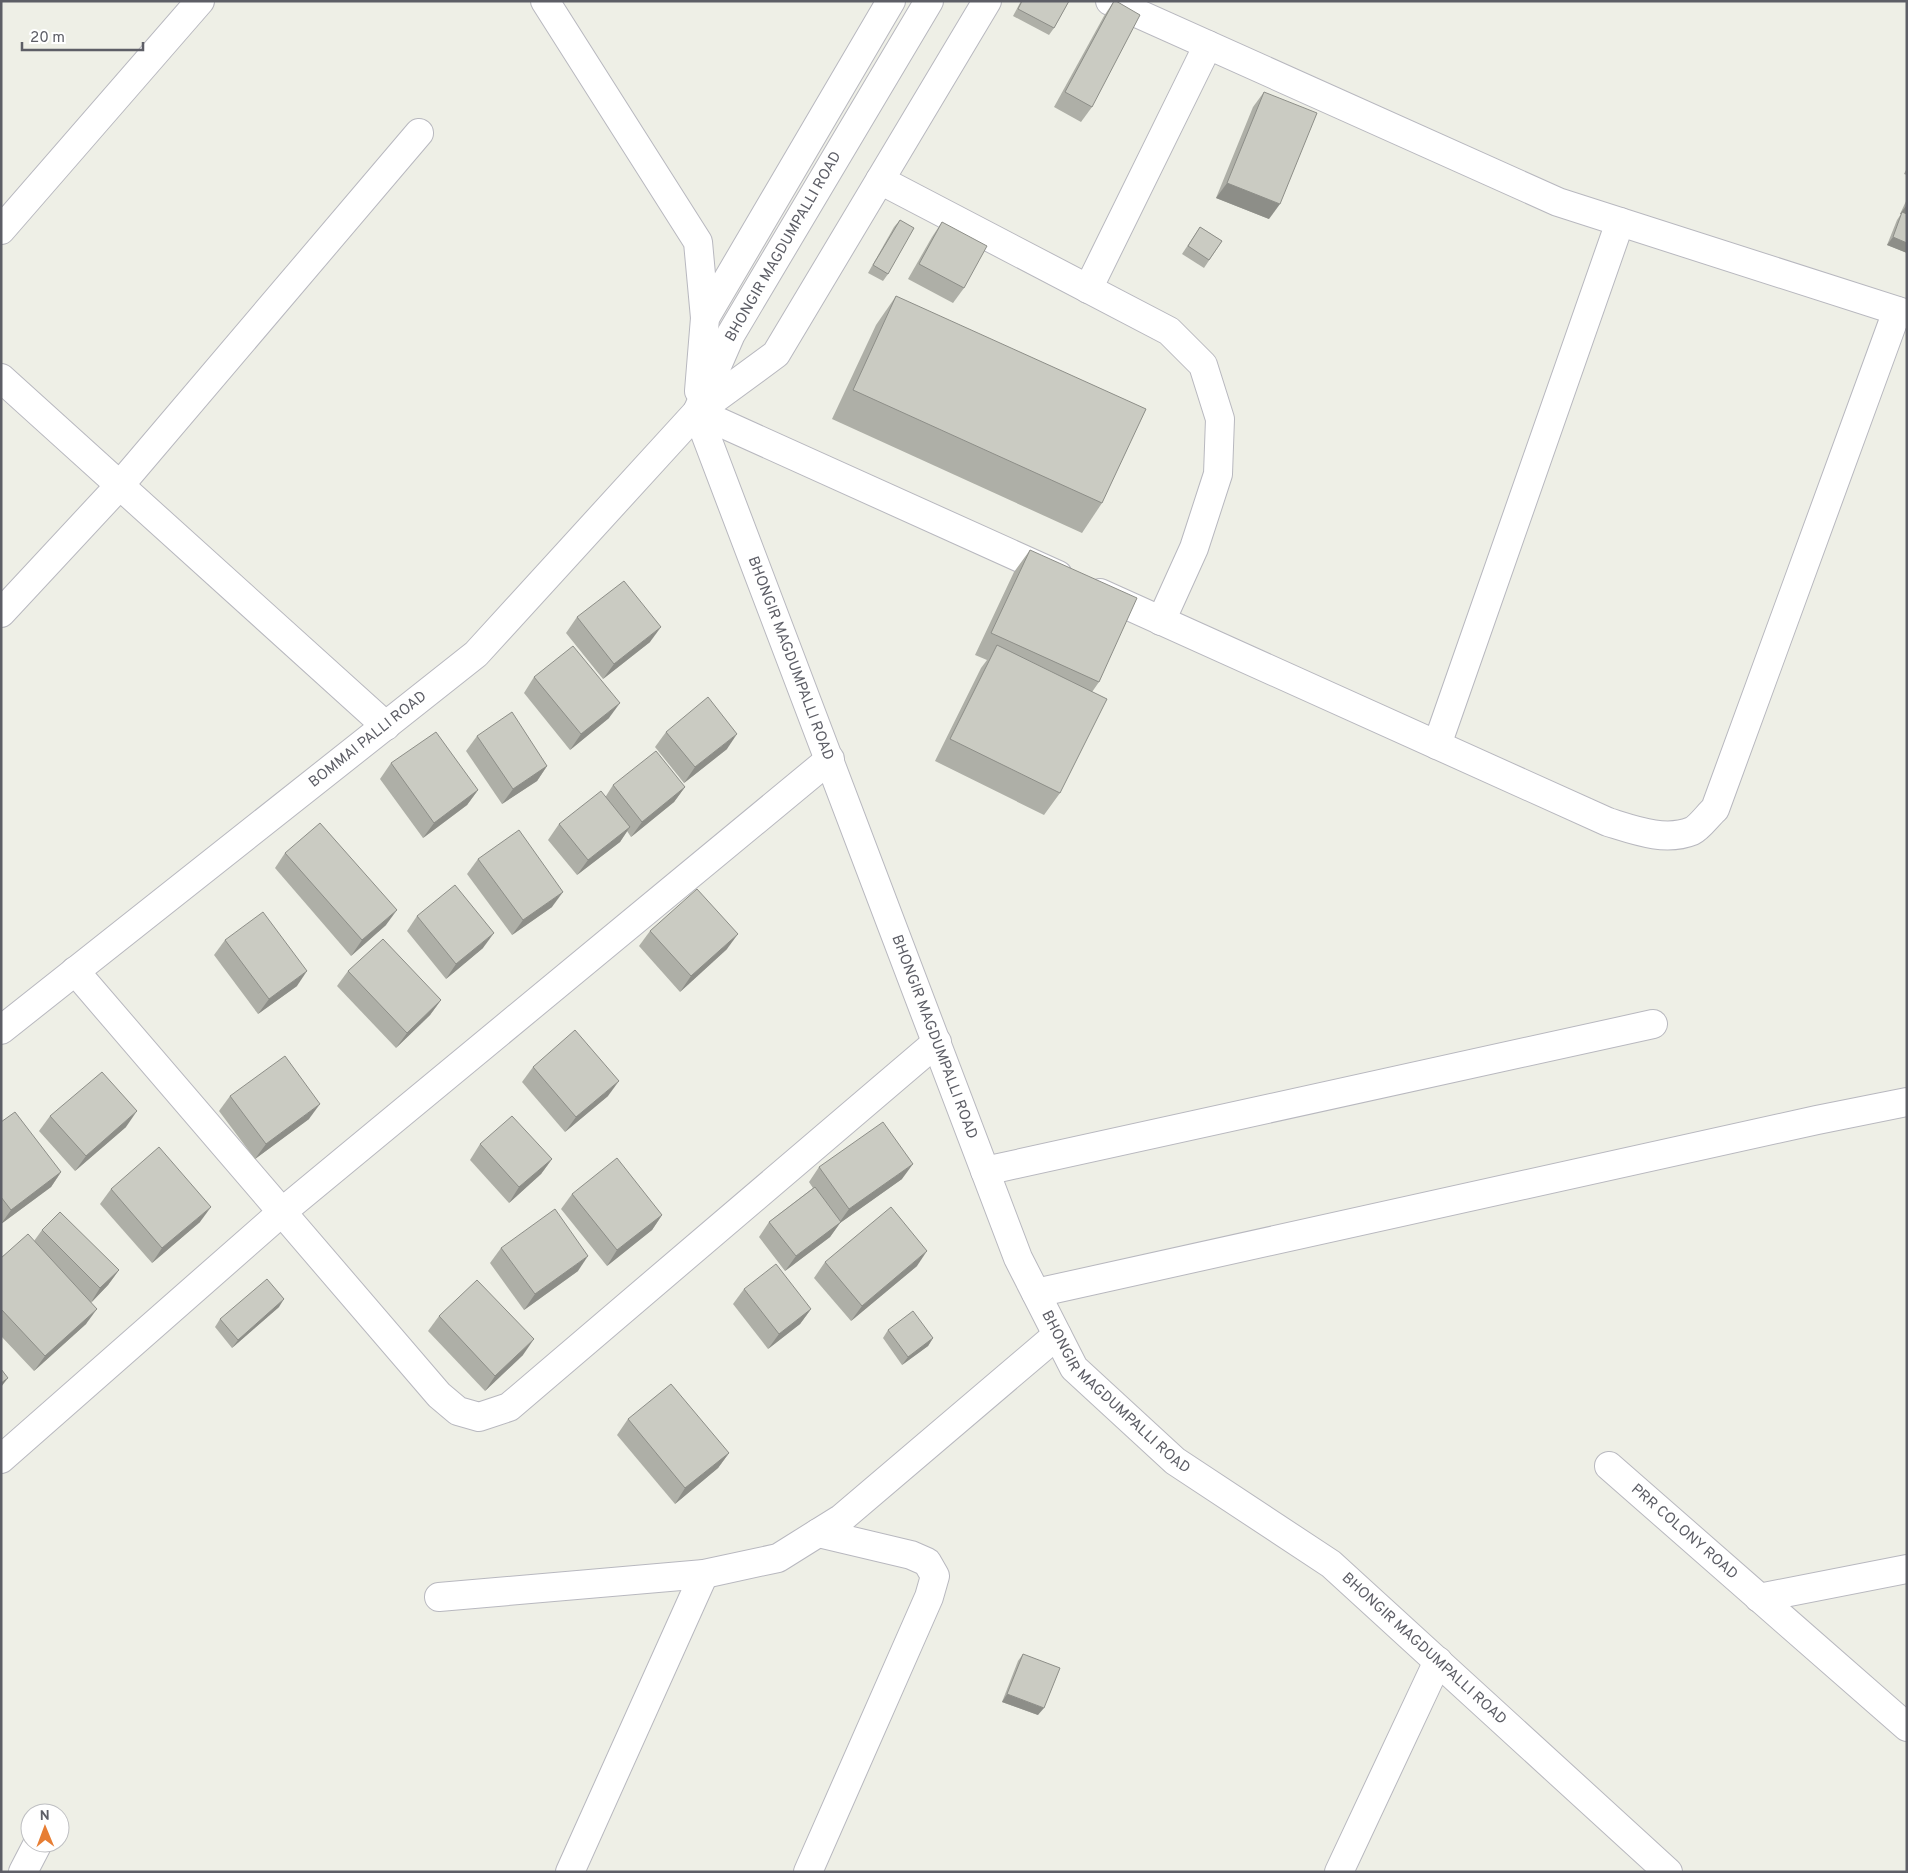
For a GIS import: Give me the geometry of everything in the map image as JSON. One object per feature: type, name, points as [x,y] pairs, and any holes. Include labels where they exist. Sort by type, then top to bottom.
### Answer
[{"type":"street","points":[[1,230],[200,1]]},
{"type":"street","points":[[545,1],[698,242],[705,318],[697,412]]},
{"type":"street","points":[[705,318],[891,1]]},
{"type":"street","name":"BHONGIR MAGDUMPALLI ROAD","points":[[928,1],[731,334],[697,412],[1018,1258],[1074,1368],[1175,1461],[1331,1564],[1668,1872]]},
{"type":"street","points":[[697,412],[776,354],[987,1]]},
{"type":"street","points":[[697,412],[1608,822],[1640,833],[1668,835],[1693,830],[1715,809],[1902,312],[1558,202],[1110,1]]},
{"type":"street","points":[[1088,289],[1208,45]]},
{"type":"street","points":[[1,613],[120,485],[419,133]]},
{"type":"street","points":[[880,180],[1169,331],[1203,365],[1220,419],[1218,474],[1194,548],[1161,621]]},
{"type":"street","points":[[1437,745],[1620,222]]},
{"type":"street","points":[[1,378],[386,726]]},
{"type":"street","name":"BOMMAI PALLI ROAD","points":[[1,1030],[476,654],[697,412]]},
{"type":"street","points":[[1,1460],[282,1212],[830,759]]},
{"type":"street","points":[[75,971],[439,1394],[458,1411],[479,1417],[509,1407],[937,1042]]},
{"type":"street","points":[[985,1171],[1653,1024]]},
{"type":"street","points":[[1036,1293],[1807,1122],[1907,1102]]},
{"type":"street","points":[[439,1597],[704,1574],[778,1558],[842,1518],[1057,1334]]},
{"type":"street","name":"PRR COLONY ROAD","points":[[1609,1466],[1907,1727]]},
{"type":"street","points":[[808,1872],[929,1597],[935,1576],[927,1562],[911,1555],[818,1533]]},
{"type":"street","points":[[1759,1598],[1907,1569]]},
{"type":"street","points":[[570,1872],[704,1574]]},
{"type":"street","points":[[1340,1872],[1438,1661]]},
{"type":"street","points":[[23,1872],[33,1853]]},
{"type":"building","points":[[1022,1],[1069,1],[1054,28],[1018,9]]},
{"type":"building","points":[[1114,1],[1140,15],[1092,107],[1065,92]]},
{"type":"building","points":[[1264,92],[1317,113],[1280,204],[1227,183]]},
{"type":"building","points":[[1902,212],[1907,214],[1907,243],[1893,237]]},
{"type":"building","points":[[900,220],[914,228],[888,274],[873,265]]},
{"type":"building","points":[[942,222],[987,246],[964,288],[919,264]]},
{"type":"building","points":[[1200,227],[1222,241],[1209,260],[1188,246]]},
{"type":"building","points":[[896,296],[1146,409],[1102,503],[853,390]]},
{"type":"building","points":[[1030,550],[1137,598],[1099,682],[991,633]]},
{"type":"building","points":[[624,581],[661,627],[614,664],[577,617]]},
{"type":"building","points":[[997,645],[1107,699],[1060,793],[950,739]]},
{"type":"building","points":[[573,646],[620,703],[581,734],[534,677]]},
{"type":"building","points":[[708,697],[737,734],[695,767],[666,732]]},
{"type":"building","points":[[512,712],[547,766],[513,789],[477,736]]},
{"type":"building","points":[[436,732],[478,790],[434,823],[391,763]]},
{"type":"building","points":[[656,751],[685,787],[642,822],[613,785]]},
{"type":"building","points":[[601,791],[630,827],[588,860],[559,824]]},
{"type":"building","points":[[320,823],[397,910],[362,940],[285,853]]},
{"type":"building","points":[[519,830],[563,892],[523,920],[478,859]]},
{"type":"building","points":[[455,885],[494,933],[456,964],[417,916]]},
{"type":"building","points":[[697,889],[738,934],[691,976],[650,931]]},
{"type":"building","points":[[263,912],[307,971],[269,999],[225,940]]},
{"type":"building","points":[[383,939],[441,1000],[407,1033],[348,971]]},
{"type":"building","points":[[575,1030],[619,1081],[576,1117],[533,1067]]},
{"type":"building","points":[[285,1056],[320,1104],[266,1144],[230,1096]]},
{"type":"building","points":[[102,1072],[137,1111],[86,1156],[50,1116]]},
{"type":"building","points":[[15,1112],[61,1172],[11,1210],[1,1197],[1,1122]]},
{"type":"building","points":[[512,1116],[552,1159],[519,1187],[480,1144]]},
{"type":"building","points":[[883,1122],[913,1164],[849,1209],[819,1167]]},
{"type":"building","points":[[159,1147],[211,1207],[162,1248],[111,1189]]},
{"type":"building","points":[[617,1158],[662,1215],[617,1250],[572,1194]]},
{"type":"building","points":[[815,1187],[841,1222],[796,1256],[769,1222]]},
{"type":"building","points":[[891,1207],[927,1251],[862,1306],[825,1262]]},
{"type":"building","points":[[555,1209],[588,1256],[535,1294],[501,1248]]},
{"type":"building","points":[[60,1212],[119,1270],[100,1288],[42,1230]]},
{"type":"building","points":[[28,1234],[97,1309],[45,1356],[1,1309],[1,1258]]},
{"type":"building","points":[[776,1264],[811,1309],[779,1334],[744,1289]]},
{"type":"building","points":[[267,1279],[284,1299],[238,1340],[220,1319]]},
{"type":"building","points":[[477,1280],[534,1339],[495,1376],[439,1316]]},
{"type":"building","points":[[913,1311],[933,1338],[908,1357],[888,1330]]},
{"type":"building","points":[[1,1369],[8,1378],[1,1383]]},
{"type":"building","points":[[671,1384],[729,1453],[685,1488],[628,1419]]},
{"type":"building","points":[[1023,1654],[1060,1668],[1044,1708],[1007,1694]]}]
